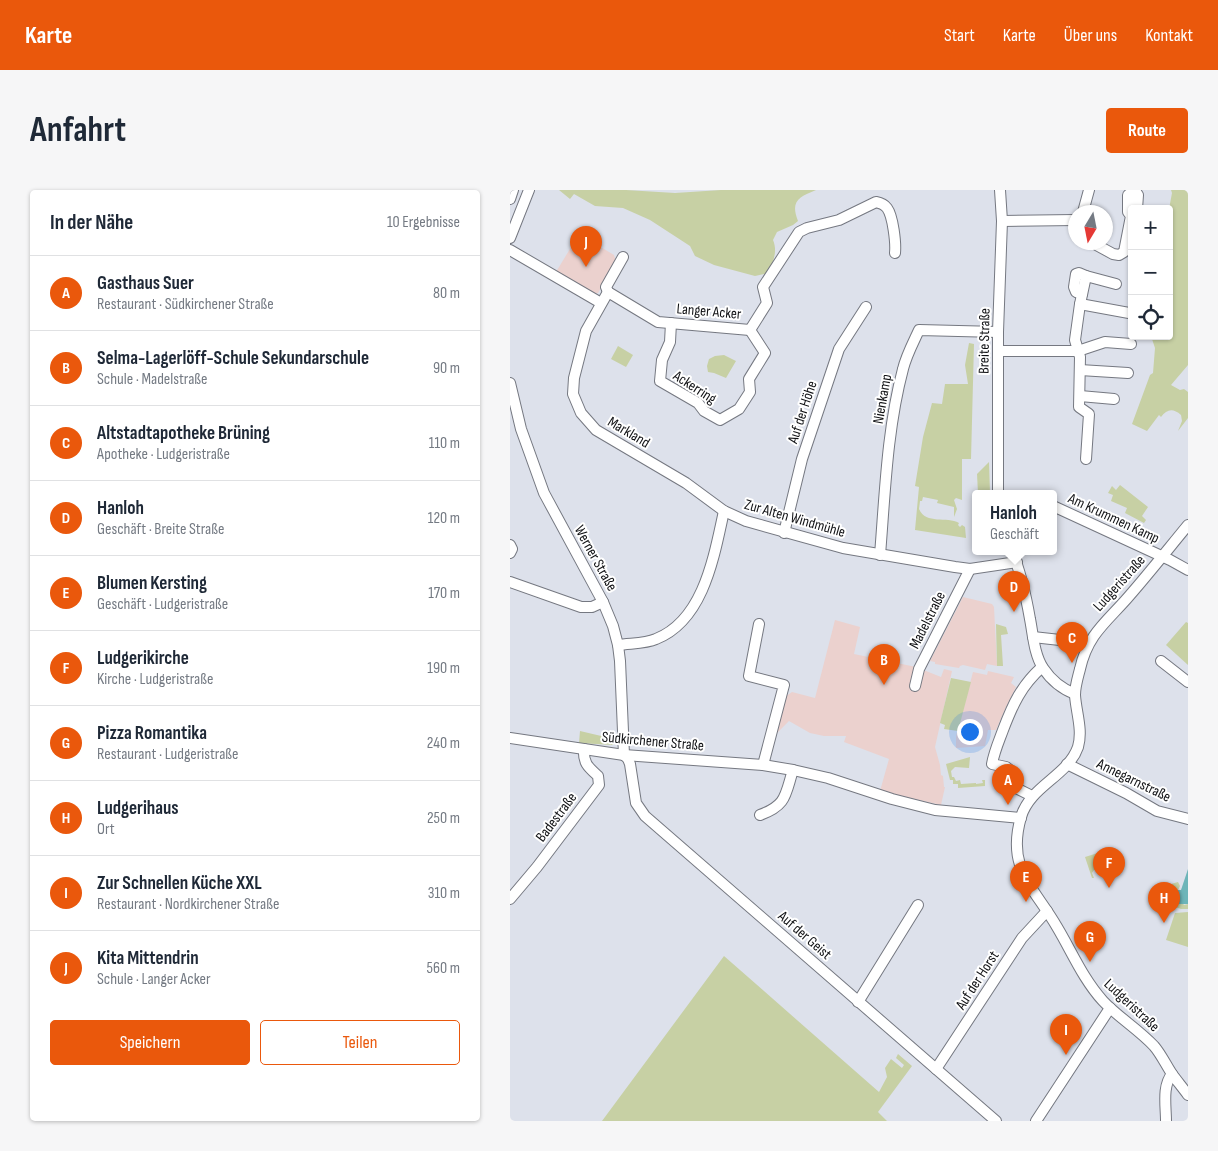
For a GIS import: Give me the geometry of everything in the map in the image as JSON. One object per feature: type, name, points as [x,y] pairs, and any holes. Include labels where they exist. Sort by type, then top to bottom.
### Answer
[{"type":"street","points":[[510,199],[513,190]]},
{"type":"street","points":[[510,238],[529,190]]},
{"type":"street","name":"Breite Straße","points":[[998,490],[998,332],[1002,220],[1000,190]]},
{"type":"street","points":[[1085,205],[1089,190]]},
{"type":"street","points":[[1128,205],[1128,195],[1136,192],[1138,195],[1137,205]]},
{"type":"street","name":"Langer Acker","points":[[608,292],[658,322],[750,330],[767,304],[763,287],[799,232],[807,228],[839,220],[876,202],[884,204],[889,209],[896,244],[895,253]]},
{"type":"street","points":[[1002,220],[1068,220]]},
{"type":"street","points":[[1106,250],[1119,255],[1124,252],[1128,231]]},
{"type":"street","points":[[510,250],[601,303]]},
{"type":"street","points":[[608,292],[606,287],[623,257]]},
{"type":"street","points":[[1086,458],[1088,414],[1079,407],[1085,396],[1080,370],[1080,356],[1075,340],[1081,299],[1086,276],[1116,284]]},
{"type":"street","name":"Markland","points":[[608,292],[584,337],[574,378],[573,394],[581,413],[596,430],[686,483],[724,511]]},
{"type":"street","points":[[1081,299],[1128,313]]},
{"type":"street","name":"Auf der Höhe","points":[[784,533],[802,459],[839,349],[866,307]]},
{"type":"street","name":"Ackerring","points":[[671,323],[670,342],[662,360],[660,381],[698,403],[704,411],[720,420],[739,409],[750,392],[749,380],[765,353],[750,330]]},
{"type":"street","name":"Nienkamp","points":[[880,556],[888,456],[894,412],[903,368],[919,330],[998,332]]},
{"type":"street","points":[[1066,351],[1075,340]]},
{"type":"street","points":[[999,351],[1078,351],[1105,342],[1131,344]]},
{"type":"street","points":[[1080,370],[1128,373]]},
{"type":"street","name":"Werner Straße","points":[[510,383],[521,429],[544,492],[603,602],[618,645],[624,755]]},
{"type":"street","points":[[1085,396],[1114,398]]},
{"type":"street","name":"Am Krummen Kamp","points":[[1057,508],[1162,556],[1188,570]]},
{"type":"street","name":"Zur Alten Windmühle","points":[[618,645],[655,640],[671,632],[684,620],[705,586],[724,511],[746,521],[784,533],[880,556],[970,569],[1017,562]]},
{"type":"street","name":"Ludgeristraße","points":[[1188,525],[1126,600],[1095,633],[1084,656],[1075,694],[1079,739],[1077,748],[1067,764],[1032,796],[1021,818],[1018,836],[1019,862],[1031,890],[1057,926],[1082,972],[1094,990],[1110,1008],[1153,1045],[1188,1096]]},
{"type":"street","points":[[510,545],[512,549],[510,553]]},
{"type":"street","points":[[1014,555],[1025,594],[1036,652],[1042,667],[1065,690],[1075,694]]},
{"type":"street","name":"Madelstraße","points":[[915,686],[919,669],[970,569]]},
{"type":"street","points":[[510,582],[582,607],[592,607],[603,602]]},
{"type":"street","points":[[759,624],[749,676],[784,685],[763,766]]},
{"type":"street","points":[[1033,637],[1069,641]]},
{"type":"street","points":[[1161,662],[1188,682]]},
{"type":"street","points":[[1032,796],[1012,786],[1011,771],[993,759],[1015,701],[1030,678],[1042,667]]},
{"type":"street","name":"Südkirchener Straße","points":[[510,738],[624,755],[793,770],[828,778],[892,799],[935,810],[1021,818]]},
{"type":"street","name":"Badestraße","points":[[510,899],[537,867],[599,785],[598,776],[586,766],[584,749]]},
{"type":"street","name":"Auf der Geist","points":[[624,755],[630,764],[636,803],[645,816],[936,1069],[984,1117],[996,1121]]},
{"type":"street","name":"Annegarnstraße","points":[[1067,764],[1126,793],[1157,811],[1188,819]]},
{"type":"street","points":[[760,815],[772,811],[779,806],[783,800],[793,770]]},
{"type":"street","points":[[858,1002],[918,905]]},
{"type":"street","name":"Auf der Horst","points":[[936,1069],[1022,938],[1047,911]]},
{"type":"street","points":[[1036,1121],[1110,1008]]},
{"type":"street","points":[[1166,1121],[1166,1089],[1172,1074]]},
{"type":"shaded area","points":[[579,234],[614,255],[616,262],[598,293],[594,294],[556,272]]},
{"type":"shaded area","points":[[963,597],[992,604],[994,607],[997,666],[987,664],[985,670],[963,665],[959,668],[935,664],[935,662],[930,661]]},
{"type":"shaded area","points":[[835,620],[860,627],[854,654],[916,667],[941,677],[944,669],[952,671],[935,747],[945,787],[941,805],[880,791],[889,759],[844,742],[846,736],[824,736],[810,733],[789,721],[774,736],[782,699],[792,692],[815,698]]},
{"type":"shaded area","points":[[988,671],[1014,677],[1011,683],[1016,687],[996,730],[988,730],[985,746],[956,748],[956,736],[973,672],[987,675]]},
{"type":"green space","points":[[559,190],[626,190],[675,193],[721,190],[816,190],[805,195],[796,204],[795,209],[798,221],[777,232],[773,240],[774,257],[768,273],[755,276],[714,265],[695,256],[690,246],[650,220],[623,208],[595,206],[574,194],[570,199]]},
{"type":"green space","points":[[1171,190],[1188,190],[1188,365],[1171,385],[1188,392],[1188,418],[1178,431],[1182,421],[1181,415],[1173,410],[1168,411],[1161,417],[1159,415],[1147,431],[1132,424],[1150,375],[1153,373],[1155,348],[1152,340],[1173,340],[1173,205],[1170,205]]},
{"type":"green space","points":[[969,343],[974,344],[971,459],[962,459],[962,500],[956,498],[954,500],[957,509],[954,517],[954,507],[937,503],[938,500],[923,497],[922,501],[920,501],[919,509],[922,514],[932,519],[959,523],[960,527],[962,525],[965,527],[966,538],[915,530],[919,487],[915,486],[923,437],[932,403],[942,404],[945,384],[968,384],[965,365]]},
{"type":"green space","points":[[618,346],[633,355],[626,367],[611,359]]},
{"type":"green space","points":[[724,355],[736,361],[726,378],[708,372],[709,359]]},
{"type":"green space","points":[[989,462],[990,490],[978,490],[977,474]]},
{"type":"green space","points":[[1120,485],[1148,507],[1142,516],[1146,520],[1144,523],[1125,513],[1127,508],[1111,501],[1113,495],[1108,493],[1112,486],[1116,490]]},
{"type":"green space","points":[[1186,622],[1188,623],[1188,665],[1166,645]]},
{"type":"green space","points":[[996,624],[1006,627],[1008,634],[1001,635],[1003,666],[997,666]]},
{"type":"green space","points":[[951,678],[971,682],[958,731],[944,729],[945,725],[940,723]]},
{"type":"green space","points":[[580,731],[614,739],[613,745],[579,743]]},
{"type":"green space","points":[[970,757],[969,768],[955,767],[951,771],[952,777],[956,781],[960,780],[961,784],[983,783],[982,780],[985,780],[985,786],[958,788],[958,784],[953,784],[953,780],[950,780],[946,764]]},
{"type":"green space","points":[[1108,852],[1118,856],[1119,861],[1113,863],[1113,866],[1111,865],[1110,867],[1103,862],[1099,864],[1096,868],[1097,871],[1094,870],[1092,873],[1094,878],[1092,878],[1085,857]]},
{"type":"green space","points":[[1178,882],[1180,886],[1178,890],[1174,890],[1184,905],[1188,904],[1188,909],[1181,909],[1158,901],[1154,889]]},
{"type":"green space","points":[[1188,912],[1188,947],[1166,940],[1175,913]]},
{"type":"green space","points":[[724,956],[879,1092],[887,1077],[885,1068],[891,1059],[902,1068],[904,1065],[896,1058],[898,1054],[912,1066],[878,1112],[887,1121],[602,1121]]},
{"type":"water","points":[[1188,869],[1188,904],[1174,904],[1169,901],[1173,890],[1181,890]]},
{"type":"place","name":"Kita Mittendrin","points":[[586,267]]},
{"type":"place","name":"Hanloh","points":[[1014,612]]},
{"type":"place","name":"Altstadtapotheke Brüning","points":[[1072,663]]},
{"type":"place","name":"Selma-Lagerlöff-Schule Sekundarschule","points":[[884,685]]},
{"type":"place","name":"Gasthaus Suer","points":[[1008,805]]},
{"type":"place","name":"Ludgerikirche","points":[[1109,888]]},
{"type":"place","name":"Blumen Kersting","points":[[1026,902]]},
{"type":"place","name":"Ludgerihaus","points":[[1164,923]]},
{"type":"place","name":"Pizza Romantika","points":[[1090,962]]},
{"type":"place","name":"Zur Schnellen Küche XXL","points":[[1066,1055]]}]
